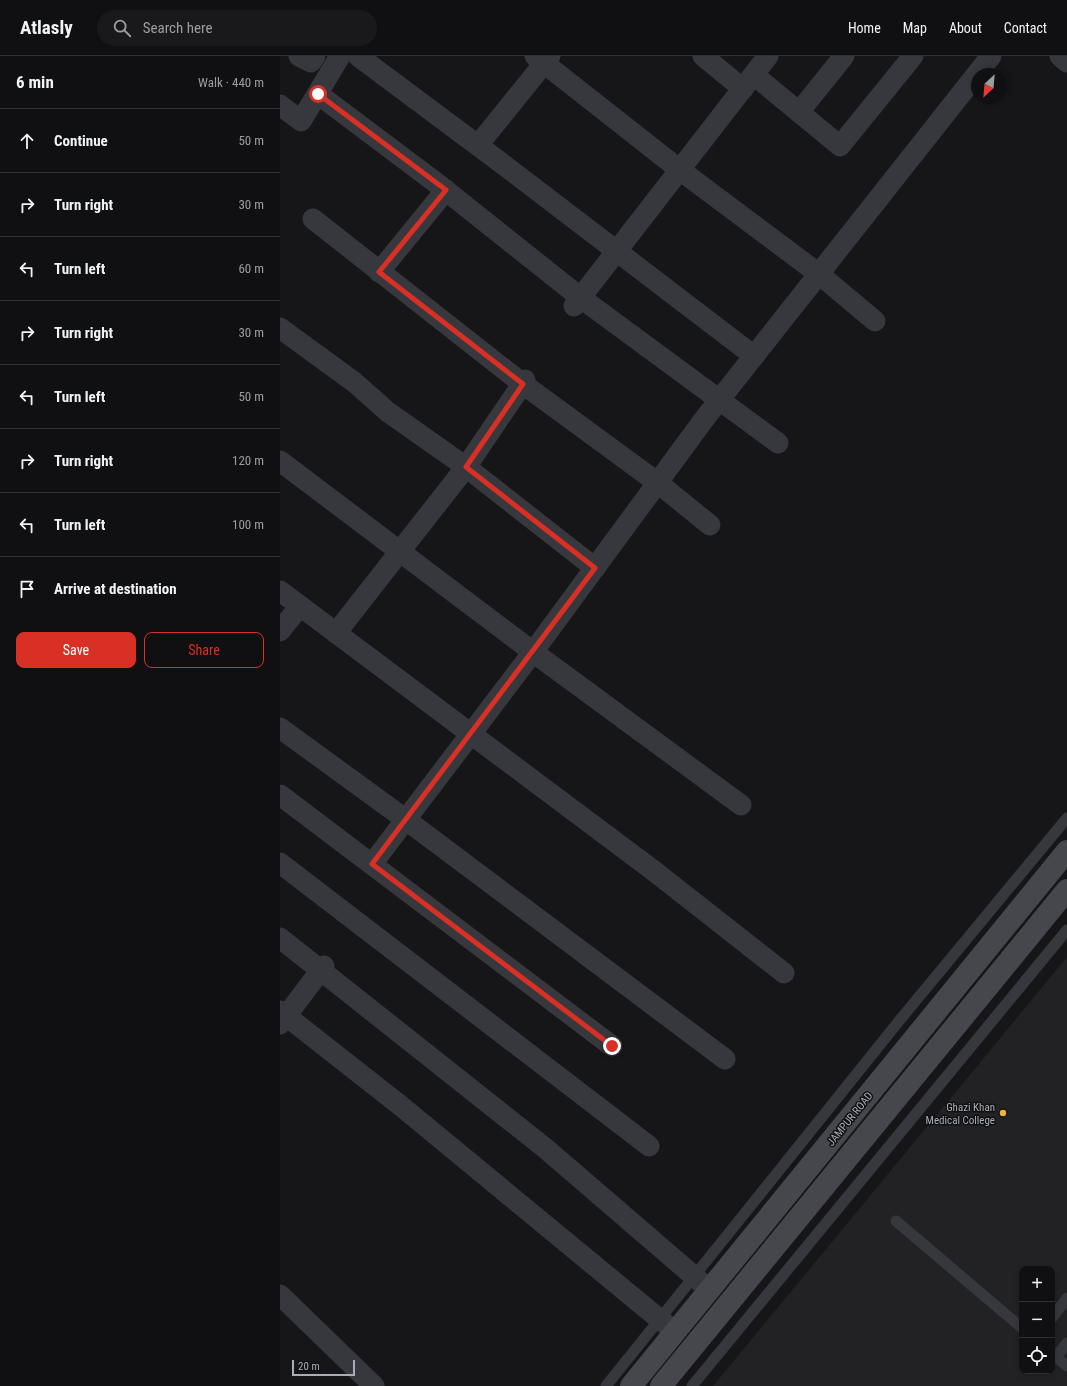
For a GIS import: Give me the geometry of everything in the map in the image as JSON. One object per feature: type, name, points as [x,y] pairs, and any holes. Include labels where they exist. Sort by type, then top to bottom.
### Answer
[{"type":"main road","name":"JAMPUR ROAD","points":[[631,1386],[667,1326],[702,1283],[1067,851]]},
{"type":"main road","name":"JAMPUR ROAD","points":[[661,1386],[1067,890]]},
{"type":"street","points":[[299,56],[311,62],[315,56]]},
{"type":"street","points":[[703,56],[799,112],[840,146],[913,56]]},
{"type":"street","points":[[578,302],[768,56]]},
{"type":"street","points":[[799,112],[844,56]]},
{"type":"street","points":[[372,864],[469,734],[533,652],[720,400],[991,56]]},
{"type":"street","points":[[1060,56],[1067,62]]},
{"type":"street","points":[[280,105],[301,121],[342,57],[478,146],[754,356]]},
{"type":"street","points":[[478,146],[543,58],[680,170],[819,274],[875,321]]},
{"type":"street","points":[[318,94],[446,190],[578,302],[720,400],[778,443]]},
{"type":"street","points":[[379,272],[446,190]]},
{"type":"street","points":[[313,219],[379,272],[658,483],[710,525]]},
{"type":"street","points":[[280,328],[354,382],[388,412],[466,467],[595,568]]},
{"type":"street","points":[[336,633],[466,467],[524,382]]},
{"type":"street","points":[[280,461],[533,652],[741,805]]},
{"type":"street","points":[[280,591],[469,734],[654,871],[784,973]]},
{"type":"street","points":[[280,631],[300,606]]},
{"type":"street","points":[[280,728],[405,819],[725,1060]]},
{"type":"street","points":[[280,795],[612,1046]]},
{"type":"street","points":[[280,863],[650,1146]]},
{"type":"street","points":[[280,938],[322,968],[544,1148],[702,1283]]},
{"type":"street","points":[[322,968],[282,1017],[407,1111],[667,1326]]},
{"type":"street","points":[[280,1295],[374,1386]]},
{"type":"lane","points":[[702,1283],[899,1021],[1067,818]]},
{"type":"lane","points":[[692,1386],[1067,930]]},
{"type":"lane","points":[[896,1222],[1019,1325]]},
{"type":"lane","points":[[1055,1314],[1067,1298]]},
{"type":"lane","points":[[606,1386],[667,1326]]},
{"type":"lane","points":[[1055,1354],[1067,1343]]},
{"type":"lane","points":[[1055,1356],[1067,1366]]},
{"type":"shaded area","name":"Ghazi Khan Medical College","points":[[1067,957],[1067,1386],[713,1386]]},
{"type":"place","name":"Ghazi Khan Medical College","points":[[1003,1113]]},
{"type":"route","points":[[318,94],[446,190],[379,272],[523,384],[466,467],[595,568],[372,864],[612,1046]]}]
